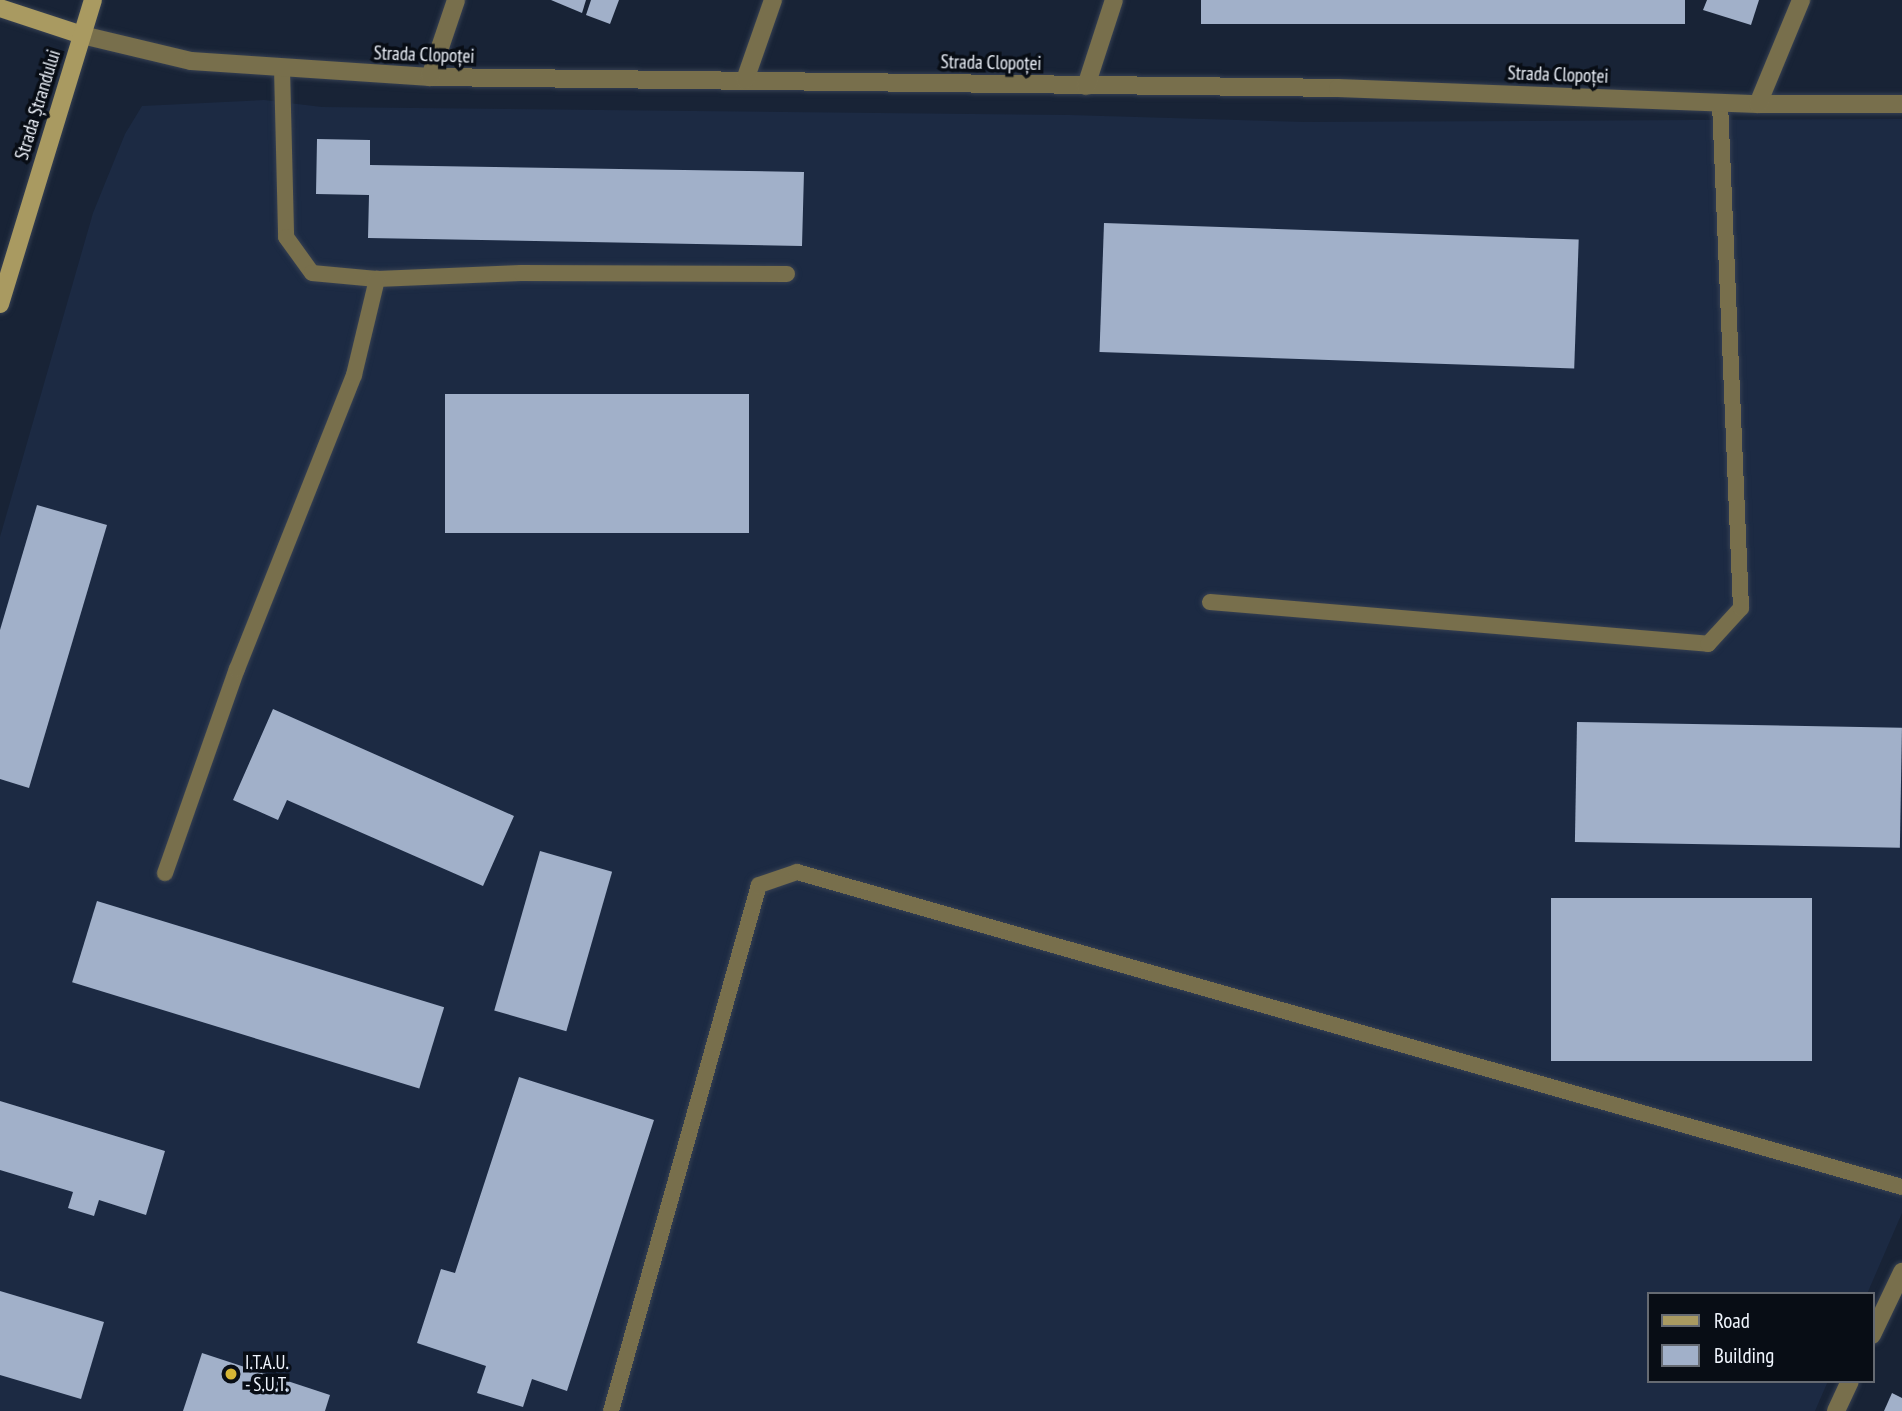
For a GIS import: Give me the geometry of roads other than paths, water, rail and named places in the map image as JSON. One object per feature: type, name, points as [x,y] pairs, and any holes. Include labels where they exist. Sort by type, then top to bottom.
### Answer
[{"type":"main road","name":"Strada Ștrandului","points":[[0,304],[93,0]]},
{"type":"main road","points":[[0,8],[82,35]]},
{"type":"street","points":[[430,77],[456,0]]},
{"type":"street","points":[[745,80],[773,0]]},
{"type":"street","points":[[1086,86],[1114,0]]},
{"type":"street","points":[[1758,104],[1801,0]]},
{"type":"street","name":"Strada Clopoței","points":[[82,35],[191,61],[430,77],[1338,88],[1758,104],[1902,104]]},
{"type":"street","points":[[1874,1331],[1902,1272]]},
{"type":"street","points":[[1836,1411],[1849,1383]]},
{"type":"lane","points":[[282,68],[286,237],[312,273],[377,279],[521,273],[787,274]]},
{"type":"lane","points":[[1210,602],[1708,644],[1741,608],[1720,102]]},
{"type":"lane","points":[[165,873],[237,668],[354,375],[377,279]]},
{"type":"lane","points":[[611,1411],[759,885],[797,872],[1902,1187]]},
{"type":"place","name":"I.T.A.U. - S.U.T.","points":[[231,1374]]}]
